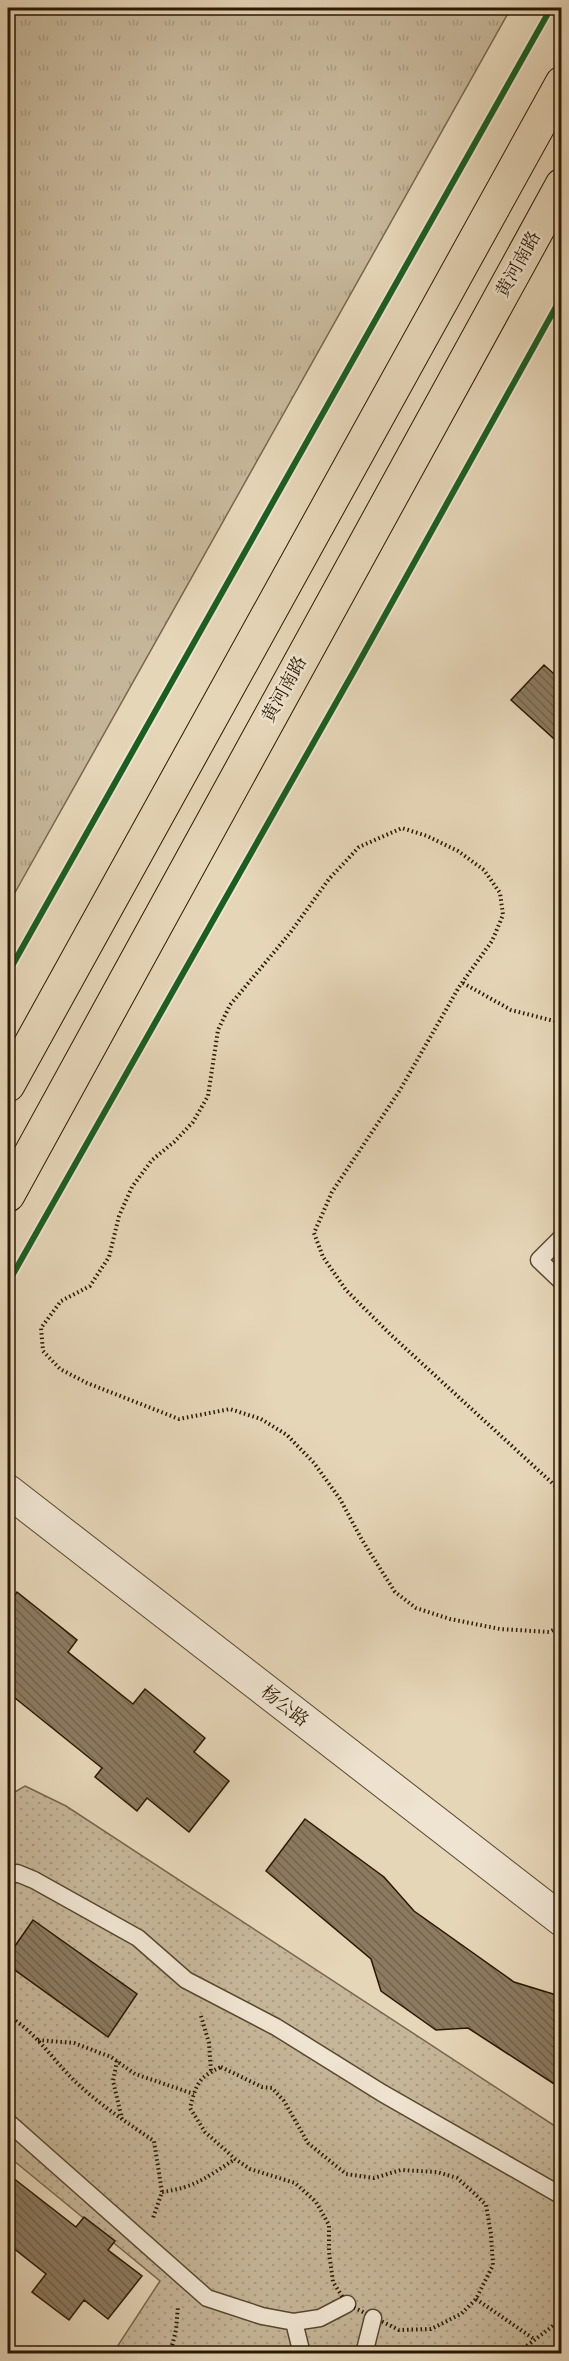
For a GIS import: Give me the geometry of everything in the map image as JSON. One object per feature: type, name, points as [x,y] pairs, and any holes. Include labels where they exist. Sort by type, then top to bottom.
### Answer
[{"type":"main road","points":[[8,1084],[561,83]]},
{"type":"main road","name":"黄河南路","points":[[8,1195],[561,185]]},
{"type":"street","name":"杨公路","points":[[8,1491],[561,1920]]},
{"type":"lane","points":[[561,1237],[539,1260],[561,1282]]},
{"type":"lane","points":[[8,1877],[17,1873],[34,1880],[138,1938],[186,1980],[276,2027],[382,2093],[561,2196]]},
{"type":"lane","points":[[8,2122],[207,2298],[262,2316],[294,2322],[320,2318],[347,2304]]},
{"type":"lane","points":[[364,2354],[373,2318]]},
{"type":"lane","points":[[294,2322],[302,2354]]},
{"type":"path","points":[[561,1492],[391,1335],[346,1290],[323,1257],[314,1233],[332,1191],[400,1090],[463,983],[492,941],[503,915],[500,893],[484,870],[458,851],[427,836],[402,828],[359,847],[329,879],[290,933],[230,1005],[218,1030],[208,1096],[193,1122],[152,1160],[132,1187],[119,1216],[109,1257],[90,1286],[61,1301],[41,1328],[43,1351],[60,1369],[87,1383],[179,1419],[230,1409],[261,1419],[287,1435],[314,1463],[340,1499],[362,1540],[395,1592],[416,1608],[500,1629],[549,1632],[561,1626]]},
{"type":"path","points":[[463,983],[511,1010],[561,1023]]},
{"type":"path","points":[[186,1980],[206,2029],[211,2071]]},
{"type":"path","points":[[8,2016],[27,2029],[80,2086],[122,2119],[154,2140],[162,2192],[144,2244]]},
{"type":"path","points":[[38,2040],[74,2043],[117,2061],[135,2074],[194,2094]]},
{"type":"path","points":[[117,2061],[113,2081],[122,2119]]},
{"type":"path","points":[[221,2067],[262,2087],[272,2088],[284,2101],[308,2143],[346,2174],[374,2178],[401,2170],[436,2172],[457,2178],[486,2205],[491,2234],[493,2265],[476,2299],[461,2314],[431,2329],[399,2330],[347,2304],[333,2282],[329,2252],[329,2225],[316,2202],[295,2183],[250,2169],[235,2159],[205,2132],[190,2108],[194,2094],[196,2085],[206,2073],[221,2067]]},
{"type":"path","points":[[162,2192],[183,2189],[202,2181],[235,2159]]},
{"type":"path","points":[[170,2354],[177,2330],[176,2272]]},
{"type":"path","points":[[476,2299],[534,2339]]},
{"type":"path","points":[[516,2354],[561,2319]]},
{"type":"green space","points":[[8,8],[511,8],[8,905]]},
{"type":"green space","points":[[25,1786],[66,1806],[561,2130],[561,2353],[113,2353],[160,2281],[8,2156],[8,1796]]},
{"type":"building","points":[[544,665],[562,681],[562,746],[511,700]]},
{"type":"building","points":[[17,1592],[77,1640],[68,1652],[133,1704],[145,1689],[205,1738],[194,1752],[229,1781],[189,1832],[147,1798],[137,1811],[95,1777],[102,1768],[15,1698],[8,1708],[8,1604]]},
{"type":"building","points":[[305,1819],[384,1877],[414,1911],[514,1982],[553,1994],[562,2000],[562,2089],[468,2028],[436,2030],[381,1991],[371,1959],[266,1871]]},
{"type":"building","points":[[33,1920],[137,1994],[108,2037],[8,1965],[8,1956]]},
{"type":"building","points":[[8,2174],[76,2227],[84,2217],[115,2241],[108,2250],[142,2276],[108,2319],[84,2300],[69,2320],[32,2292],[46,2274],[8,2244]]},
{"type":"cycle path","points":[[8,973],[551,8]]},
{"type":"cycle path","points":[[8,1283],[354,671],[562,296]]}]
